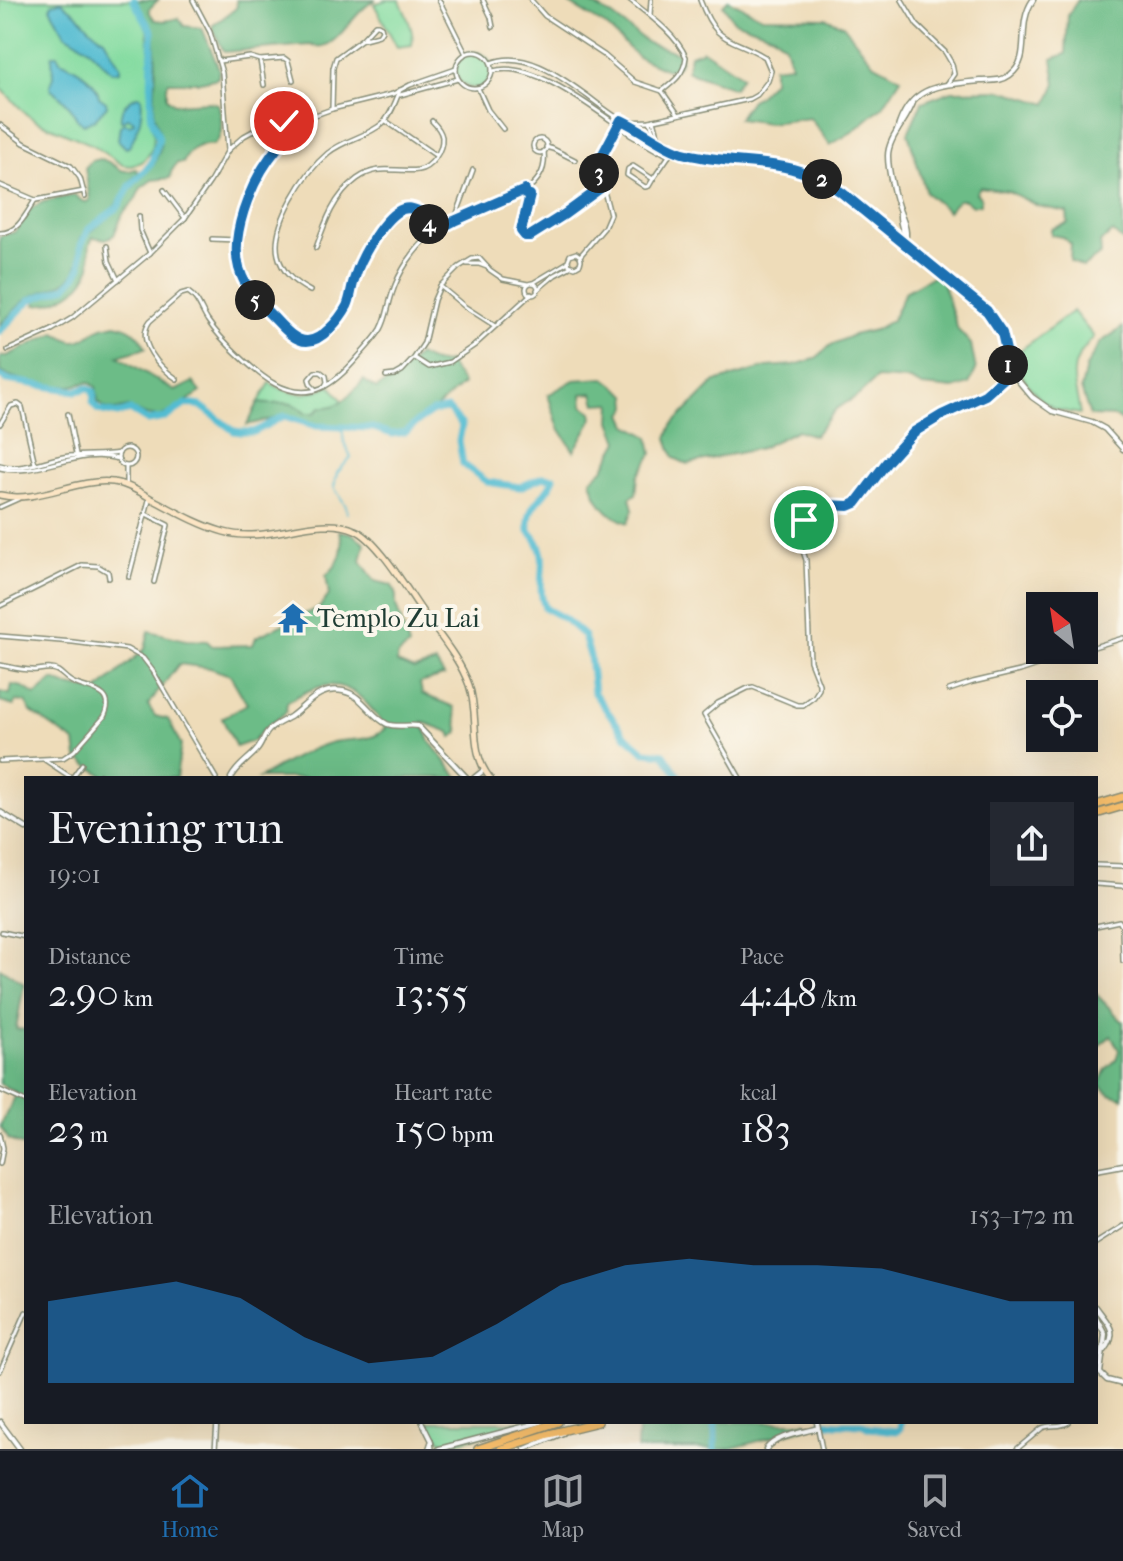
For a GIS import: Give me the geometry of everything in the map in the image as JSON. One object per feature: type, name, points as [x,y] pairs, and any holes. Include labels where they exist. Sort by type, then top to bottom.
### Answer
[{"type":"highway","points":[[1098,804],[1123,797]]},
{"type":"highway","points":[[1098,813],[1123,806]]},
{"type":"highway","points":[[527,1426],[544,1424]]},
{"type":"highway","points":[[478,1449],[544,1424]]},
{"type":"highway","points":[[501,1449],[590,1424]]},
{"type":"main road","points":[[0,495],[20,498],[87,483],[116,482],[234,535],[338,526],[358,530],[369,539],[397,575],[461,667],[470,689],[479,759],[486,775]]},
{"type":"street","points":[[193,0],[210,32],[219,61],[224,84],[228,150]]},
{"type":"street","points":[[439,0],[466,54]]},
{"type":"street","points":[[483,0],[493,27]]},
{"type":"street","points":[[531,0],[545,16],[604,55],[635,82],[662,91],[678,114]]},
{"type":"street","points":[[630,0],[650,15],[686,57],[683,71],[662,91]]},
{"type":"street","points":[[650,15],[651,0]]},
{"type":"street","points":[[622,121],[652,121],[750,99],[765,85],[770,76],[770,66],[765,57],[720,35],[708,20],[700,0]]},
{"type":"street","points":[[902,0],[917,25],[945,52],[957,83]]},
{"type":"street","points":[[907,245],[901,229],[888,154],[897,131],[914,98],[931,89],[947,84],[996,81],[1008,77],[1021,60],[1025,14],[1033,0]]},
{"type":"street","points":[[332,109],[335,61],[375,25],[381,27],[382,33],[379,35],[362,39]]},
{"type":"street","points":[[481,53],[491,63],[493,71],[488,83],[478,88],[466,87],[458,79],[458,61],[466,54],[481,53]]},
{"type":"street","points":[[219,61],[250,57],[260,60],[287,59],[293,80]]},
{"type":"street","points":[[260,60],[264,85]]},
{"type":"street","points":[[491,63],[515,60],[539,66],[622,121],[656,136],[671,149]]},
{"type":"street","points":[[535,74],[539,66]]},
{"type":"street","points":[[310,291],[285,272],[278,257],[278,239],[291,200],[324,157],[346,141],[367,134],[386,121],[397,93],[410,85],[456,69]]},
{"type":"street","points":[[493,71],[517,69],[535,74],[669,156]]},
{"type":"street","points":[[947,84],[954,74]]},
{"type":"street","points":[[8,350],[72,318],[150,253],[185,218],[228,150],[257,128],[284,121],[299,121],[332,109],[458,79]]},
{"type":"street","points":[[478,88],[488,110],[503,129]]},
{"type":"street","points":[[299,121],[257,180],[246,204],[237,240],[239,271],[250,293],[293,336],[311,341],[324,334],[347,307],[365,253],[395,214],[407,208],[420,212],[433,232]]},
{"type":"street","points":[[386,121],[436,156]]},
{"type":"street","points":[[316,248],[330,212],[357,179],[379,169],[420,170],[427,167],[442,141],[432,121]]},
{"type":"street","points":[[531,294],[527,291],[530,284],[569,264],[577,267],[580,256],[604,228],[610,214],[598,163],[622,121]]},
{"type":"street","points":[[652,121],[656,136]]},
{"type":"street","points":[[0,125],[24,143],[71,166],[80,178],[85,197]]},
{"type":"street","points":[[627,132],[632,125]]},
{"type":"street","points":[[632,125],[657,143],[690,155],[782,165],[809,173],[831,185],[987,311],[1002,333],[1011,372],[1032,397],[1052,411],[1092,422],[1112,434],[1123,449]]},
{"type":"street","points":[[0,132],[9,132]]},
{"type":"street","points":[[177,379],[159,363],[146,340],[145,330],[150,321],[181,294],[188,292],[194,296],[219,334],[269,380],[297,392],[324,387],[339,377],[375,338],[387,316],[399,276],[414,252],[433,232],[526,190],[539,180],[545,159],[545,149],[546,143],[537,140],[533,146],[537,152],[545,149],[553,149],[575,160]]},
{"type":"street","points":[[653,179],[633,166],[626,174],[648,187],[669,156],[671,149]]},
{"type":"street","points":[[454,221],[473,170]]},
{"type":"street","points":[[0,185],[35,200],[84,191]]},
{"type":"street","points":[[526,190],[525,194],[530,195],[522,227],[523,235],[530,236],[602,187]]},
{"type":"street","points":[[164,190],[185,218]]},
{"type":"street","points":[[0,233],[12,232],[35,200]]},
{"type":"street","points":[[139,216],[140,230],[150,253]]},
{"type":"street","points":[[212,239],[237,240]]},
{"type":"street","points":[[107,246],[109,261],[118,280]]},
{"type":"street","points":[[569,264],[572,254],[580,256]]},
{"type":"street","points":[[386,376],[402,371],[414,358],[424,343],[440,286],[454,271],[472,259],[479,258],[503,279],[537,286],[537,290]]},
{"type":"street","points":[[414,358],[429,367],[450,362],[475,345],[569,264]]},
{"type":"street","points":[[440,286],[495,326]]},
{"type":"street","points":[[318,390],[310,382],[314,373],[320,372],[326,376],[324,387]]},
{"type":"street","points":[[739,776],[704,715],[718,703],[751,687],[797,705],[803,705],[814,697],[819,689],[810,661],[806,560],[797,532],[800,524],[824,505],[849,506],[856,503],[914,432],[985,395],[1011,372]]},
{"type":"street","points":[[0,424],[11,406],[16,404],[22,407],[35,465]]},
{"type":"street","points":[[68,414],[76,457]]},
{"type":"street","points":[[0,466],[35,465],[76,457],[119,453],[128,448],[135,453],[135,462],[126,466],[114,457],[76,457]]},
{"type":"street","points":[[118,459],[119,453]]},
{"type":"street","points":[[126,466],[126,486]]},
{"type":"street","points":[[116,482],[125,476]]},
{"type":"street","points":[[129,577],[149,497]]},
{"type":"street","points":[[0,507],[20,498]]},
{"type":"street","points":[[146,514],[168,525],[154,582]]},
{"type":"street","points":[[0,606],[82,565],[98,566],[108,572],[109,578]]},
{"type":"street","points":[[0,636],[73,642],[134,652],[143,658],[164,687],[215,776]]},
{"type":"street","points":[[1098,646],[1123,638]]},
{"type":"street","points":[[0,664],[28,670],[58,671],[73,683],[95,690],[104,697],[108,710],[74,751],[63,758],[0,761]]},
{"type":"street","points":[[949,690],[1041,664]]},
{"type":"street","points":[[233,776],[258,749],[267,731],[313,698],[335,690],[357,697],[387,723],[414,724],[422,728],[465,776]]},
{"type":"street","points":[[45,760],[69,776]]},
{"type":"street","points":[[73,776],[82,764]]},
{"type":"street","points":[[0,812],[24,827]]},
{"type":"street","points":[[1098,865],[1123,866]]},
{"type":"street","points":[[1098,884],[1123,886]]},
{"type":"street","points":[[1098,925],[1119,921],[1122,926],[1123,961]]},
{"type":"street","points":[[2,932],[24,937]]},
{"type":"street","points":[[0,1090],[24,1101]]},
{"type":"street","points":[[0,1134],[3,1148],[0,1164]]},
{"type":"street","points":[[1098,1170],[1123,1165]]},
{"type":"street","points":[[1098,1242],[1123,1226]]},
{"type":"street","points":[[1098,1310],[1113,1333],[1103,1352]]},
{"type":"street","points":[[0,1371],[24,1317]]},
{"type":"street","points":[[1098,1320],[1105,1331],[1099,1369],[1101,1375],[1123,1384]]},
{"type":"street","points":[[0,1422],[20,1449]]},
{"type":"street","points":[[215,1449],[217,1424]]},
{"type":"street","points":[[423,1424],[431,1445],[441,1448],[527,1426]]},
{"type":"street","points":[[1017,1449],[1042,1428],[1065,1424]]},
{"type":"street","points":[[766,1449],[776,1440],[817,1425],[822,1449]]},
{"type":"street","points":[[525,1449],[582,1426]]},
{"type":"green space","points":[[0,0],[132,0],[147,29],[150,57],[149,112],[154,136],[150,153],[142,162],[123,165],[93,145],[37,121],[1,88]]},
{"type":"green space","points":[[135,0],[158,0],[149,9],[155,20],[179,18],[184,26],[202,28],[219,69],[218,78],[201,82],[169,82],[167,98],[174,104],[218,104],[221,132],[213,145],[191,150],[183,163],[177,163],[170,178],[152,180],[141,188],[122,215],[114,235],[106,239],[93,237],[90,267],[76,289],[60,299],[35,305],[37,299],[63,290],[74,282],[81,270],[87,235],[119,208],[127,193],[154,164],[161,147],[154,114],[154,33]]},
{"type":"green space","points":[[236,0],[376,0],[336,38],[323,46],[224,52],[212,26],[235,9]]},
{"type":"green space","points":[[400,0],[411,28],[412,45],[397,47],[374,4]]},
{"type":"green space","points":[[563,0],[584,0],[610,14],[648,43],[679,53],[679,65],[667,70],[638,57],[606,26]]},
{"type":"green space","points":[[728,0],[762,17],[826,18],[843,25],[873,63],[901,78],[883,106],[852,132],[830,145],[810,118],[769,123],[738,119],[751,100],[773,81],[773,67],[791,65],[785,45],[773,35],[734,21],[723,5]]},
{"type":"green space","points":[[1078,0],[1123,0],[1123,241],[1113,232],[1100,242],[1101,254],[1083,267],[1070,261],[1071,244],[1062,237],[1051,235],[1051,229],[1068,223],[1067,212],[1038,206],[1008,191],[980,187],[976,193],[981,198],[980,204],[972,206],[965,200],[958,200],[948,211],[926,193],[908,133],[922,102],[952,91],[1001,90],[1047,104],[1056,83],[1052,59],[1066,54],[1068,15]]},
{"type":"green space","points":[[703,50],[742,76],[734,88],[687,71],[690,55]]},
{"type":"green space","points":[[474,52],[487,57],[492,70],[487,83],[474,88],[461,83],[456,70],[461,57]]},
{"type":"green space","points":[[100,159],[121,170],[136,169],[139,172],[114,207],[85,231],[80,241],[77,268],[71,277],[27,299],[0,325],[0,236],[15,232],[27,213],[43,202],[75,195],[82,201],[90,200],[85,168],[91,161]]},
{"type":"green space","points":[[933,276],[942,282],[958,330],[971,344],[976,370],[969,384],[954,389],[922,386],[910,380],[877,378],[859,395],[836,409],[814,436],[797,430],[761,448],[687,464],[674,458],[667,438],[672,425],[715,382],[767,367],[794,365],[815,359],[831,345],[875,330],[892,320],[905,292]]},
{"type":"green space","points":[[1073,311],[1094,337],[1075,365],[1074,382],[1080,414],[1057,409],[1040,399],[1024,378],[1014,355]]},
{"type":"green space","points":[[115,324],[134,332],[146,348],[118,356],[175,391],[193,382],[201,392],[159,417],[128,407],[105,408],[98,402],[96,387],[89,382],[53,386],[0,372],[0,357],[55,333],[77,341],[102,327]]},
{"type":"green space","points":[[1123,327],[1123,422],[1116,417],[1090,416],[1081,389],[1086,367],[1100,343]]},
{"type":"green space","points":[[418,355],[436,362],[448,362],[463,384],[406,432],[392,434],[373,428],[316,426],[284,416],[247,425],[258,403],[288,403],[305,413],[315,413],[320,407],[339,403],[364,380],[376,389],[400,373]]},
{"type":"green space","points":[[605,378],[627,395],[628,407],[623,414],[628,425],[649,437],[652,454],[638,476],[636,494],[630,498],[633,509],[628,523],[604,507],[591,480],[603,469],[619,441],[611,421],[612,403],[596,404],[593,393],[582,394],[583,406],[592,412],[593,418],[574,451],[559,428],[548,395],[574,380]]},
{"type":"green space","points":[[270,383],[300,393],[314,392],[330,385],[343,401],[332,408],[321,407],[315,413],[305,413],[288,403],[258,403]]},
{"type":"green space","points":[[339,531],[351,533],[365,543],[361,561],[375,581],[391,585],[396,592],[396,605],[409,646],[397,656],[397,663],[414,670],[436,663],[444,676],[420,683],[422,694],[454,707],[459,733],[452,737],[450,732],[423,722],[430,742],[457,776],[263,776],[314,748],[333,742],[368,738],[386,728],[357,694],[338,686],[315,688],[287,702],[286,712],[253,741],[236,747],[222,718],[247,704],[230,675],[210,668],[179,664],[148,705],[155,716],[168,719],[181,745],[176,776],[104,776],[77,758],[75,742],[30,711],[26,702],[16,701],[14,706],[0,702],[0,692],[10,694],[12,685],[36,695],[53,680],[97,691],[145,649],[149,631],[186,640],[207,641],[212,646],[253,645],[256,637],[320,607],[329,595],[326,575],[335,566],[342,543]]},
{"type":"green space","points":[[0,968],[24,984],[16,1029],[24,1030],[24,1146],[9,1140],[0,1126],[17,1093],[0,1084]]},
{"type":"green space","points":[[1098,996],[1123,1022],[1123,1098],[1110,1094],[1099,1084],[1106,1069],[1116,1060],[1119,1050],[1111,1036],[1098,1046]]},
{"type":"green space","points":[[430,1424],[526,1424],[445,1445]]},
{"type":"green space","points":[[645,1424],[806,1424],[806,1428],[729,1449],[637,1449],[638,1428]]},
{"type":"water","points":[[62,1],[104,39],[120,71],[112,72],[87,47],[65,34],[50,8],[52,4]]},
{"type":"water","points":[[52,55],[57,55],[60,61],[88,78],[99,97],[106,102],[107,106],[94,120],[84,124],[79,121],[51,89]]},
{"type":"water","points":[[141,96],[141,116],[135,135],[126,148],[118,140],[120,126],[134,122],[128,118],[121,121],[121,113],[127,103]]},
{"type":"waterway","points":[[0,331],[30,300],[66,287],[81,266],[81,245],[89,229],[118,207],[130,186],[151,164],[159,138],[151,117],[152,32],[133,0]]},
{"type":"waterway","points":[[0,376],[7,380],[76,391],[88,388],[94,392],[93,403],[98,410],[118,414],[130,410],[148,421],[165,418],[186,404],[201,406],[234,431],[241,432],[254,432],[284,416],[316,426],[373,428],[392,434],[406,432],[433,411],[448,409],[462,425],[459,441],[463,464],[487,482],[520,487],[543,477],[554,478],[533,507],[529,521],[529,531],[541,550],[541,587],[545,608],[565,619],[584,636],[590,656],[594,693],[625,735],[645,752],[664,754],[679,776]]},
{"type":"waterway","points":[[342,427],[351,457],[337,473],[334,487],[347,513]]},
{"type":"waterway","points":[[715,1424],[715,1449]]},
{"type":"waterway","points":[[837,1424],[862,1424]]},
{"type":"waterway","points":[[862,1424],[869,1428],[897,1431],[901,1424]]},
{"type":"place","name":"Templo Zu Lai","points":[[293,618]]},
{"type":"route","points":[[284,121],[299,121],[269,160],[246,204],[237,240],[237,259],[239,271],[250,293],[293,336],[304,341],[324,334],[347,307],[365,253],[400,210],[407,208],[420,212],[433,232],[525,190],[525,194],[530,195],[521,231],[525,236],[530,236],[602,187],[598,163],[621,120],[673,150],[690,155],[796,168],[841,192],[987,311],[1002,333],[1011,372],[985,395],[951,410],[914,432],[856,503],[849,506],[824,505],[804,520]]}]
